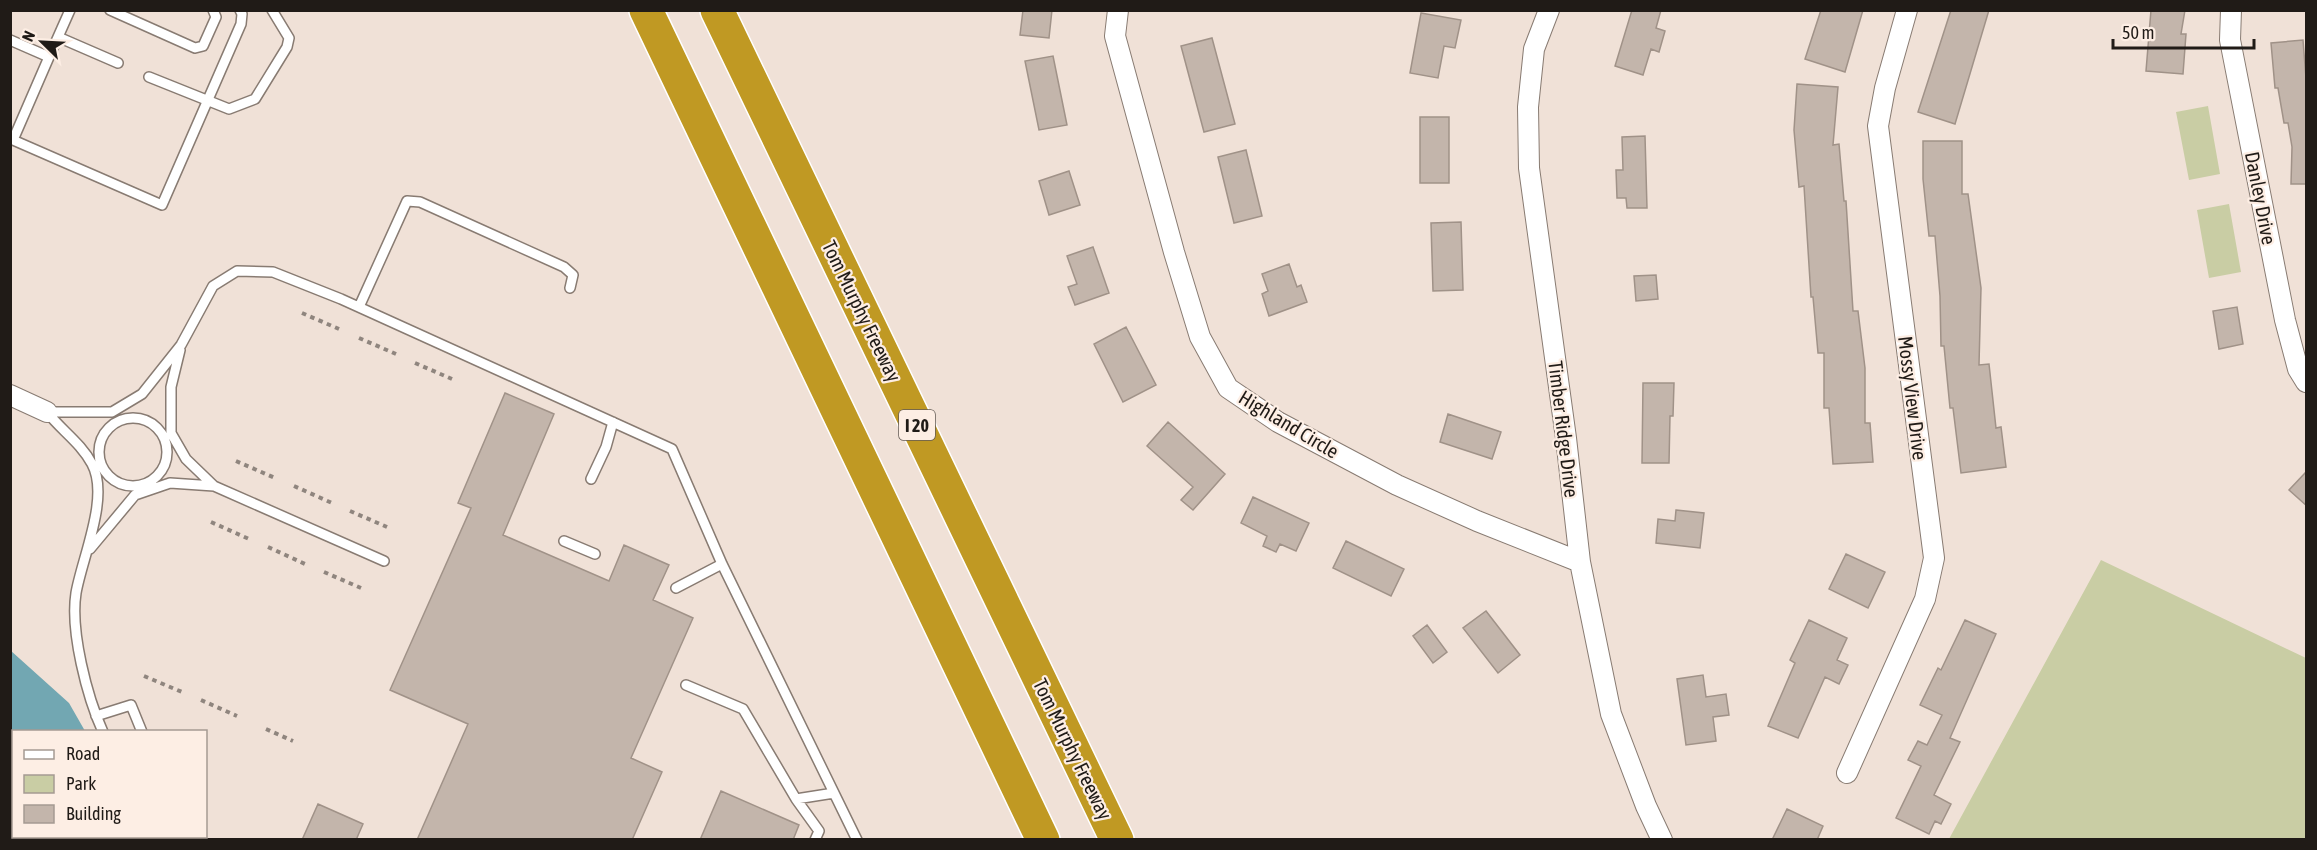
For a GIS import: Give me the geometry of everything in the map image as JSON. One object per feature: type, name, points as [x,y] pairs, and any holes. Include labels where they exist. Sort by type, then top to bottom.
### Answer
[{"type":"highway","points":[[635,10],[692,108]]},
{"type":"highway","points":[[646,10],[1042,840]]},
{"type":"highway","name":"Tom Murphy Freeway","points":[[717,10],[1117,840]]},
{"type":"street","name":"Highland Circle","points":[[1118,10],[1115,36],[1174,252],[1200,337],[1228,388],[1278,422],[1397,485],[1477,521],[1580,562]]},
{"type":"street","name":"Timber Ridge Drive","points":[[1548,10],[1534,49],[1528,107],[1529,168],[1566,438],[1580,562],[1611,714],[1646,806],[1662,840]]},
{"type":"street","name":"Mossy View Drive","points":[[1847,773],[1925,599],[1934,558],[1878,126],[1885,88],[1907,10]]},
{"type":"street","name":"Danley Drive","points":[[2231,10],[2230,40],[2282,309],[2298,369],[2307,382]]},
{"type":"street","points":[[10,395],[47,412]]},
{"type":"lane","points":[[70,10],[13,140],[162,205],[241,24],[240,10]]},
{"type":"lane","points":[[110,10],[195,48],[203,46],[216,16],[213,10]]},
{"type":"lane","points":[[149,77],[229,109],[255,99],[287,47],[289,38],[272,10]]},
{"type":"lane","points":[[58,37],[118,63]]},
{"type":"lane","points":[[10,40],[49,57]]},
{"type":"lane","points":[[359,307],[407,201],[420,202],[564,267],[573,275],[570,288]]},
{"type":"lane","points":[[47,412],[112,412],[142,394],[181,345],[213,286],[237,271],[273,272],[359,307],[672,448],[722,564],[857,840]]},
{"type":"lane","points":[[150,490],[166,462],[171,433],[171,387],[181,345]]},
{"type":"lane","points":[[118,408],[171,433],[186,459],[214,486]]},
{"type":"lane","points":[[110,427],[118,408]]},
{"type":"lane","points":[[47,412],[59,428],[72,438],[93,465],[104,470]]},
{"type":"lane","points":[[102,730],[96,716],[76,639],[76,594],[88,551],[98,494],[93,465],[101,438],[117,421],[135,418]]},
{"type":"lane","points":[[591,479],[606,447],[613,422]]},
{"type":"lane","points":[[159,429],[168,451]]},
{"type":"lane","points":[[99,449],[104,470],[111,478],[121,484],[150,490]]},
{"type":"lane","points":[[132,486],[142,485],[152,480],[160,472]]},
{"type":"lane","points":[[88,551],[135,495],[170,483],[214,486],[384,561]]},
{"type":"lane","points":[[564,540],[595,554]]},
{"type":"lane","points":[[676,588],[722,564]]},
{"type":"lane","points":[[686,686],[743,709],[796,799],[819,831],[815,840]]},
{"type":"lane","points":[[96,716],[131,705],[141,730]]},
{"type":"lane","points":[[796,799],[834,794]]},
{"type":"path","points":[[302,313],[339,329]]},
{"type":"path","points":[[359,338],[396,354]]},
{"type":"path","points":[[415,363],[452,379]]},
{"type":"path","points":[[236,461],[275,478]]},
{"type":"path","points":[[294,486],[332,503]]},
{"type":"path","points":[[350,511],[387,527]]},
{"type":"path","points":[[211,522],[249,538]]},
{"type":"path","points":[[268,547],[305,564]]},
{"type":"path","points":[[324,572],[361,588]]},
{"type":"path","points":[[144,676],[182,692]]},
{"type":"path","points":[[201,700],[237,716]]},
{"type":"path","points":[[266,729],[293,741]]},
{"type":"green space","points":[[2208,106],[2220,174],[2189,180],[2176,112]]},
{"type":"green space","points":[[2229,204],[2241,272],[2209,278],[2197,210]]},
{"type":"green space","points":[[2101,560],[2306,658],[2306,839],[1949,839]]},
{"type":"water","points":[[10,650],[69,703],[84,730],[12,730],[11,836]]},
{"type":"water","points":[[12,838],[104,838],[103,839],[14,840]]},
{"type":"building","points":[[1023,10],[1052,10],[1049,38],[1020,35]]},
{"type":"building","points":[[1632,10],[1661,10],[1656,28],[1665,31],[1659,52],[1651,49],[1643,75],[1615,66]]},
{"type":"building","points":[[1821,10],[1863,10],[1845,72],[1805,59]]},
{"type":"building","points":[[1951,10],[1989,10],[1955,124],[1918,112]]},
{"type":"building","points":[[2151,10],[2185,10],[2181,34],[2186,34],[2183,74],[2146,71]]},
{"type":"building","points":[[1421,13],[1461,20],[1455,48],[1444,46],[1438,78],[1410,73]]},
{"type":"building","points":[[1212,38],[1235,124],[1204,132],[1181,46]]},
{"type":"building","points":[[2303,40],[2307,91],[2307,184],[2291,184],[2292,147],[2288,123],[2284,123],[2278,88],[2275,88],[2271,43]]},
{"type":"building","points":[[1053,56],[1067,125],[1039,130],[1025,61]]},
{"type":"building","points":[[1797,84],[1838,87],[1833,145],[1839,144],[1844,201],[1846,201],[1853,311],[1858,311],[1865,368],[1865,423],[1870,423],[1873,462],[1833,464],[1829,408],[1824,408],[1824,353],[1818,353],[1813,297],[1811,297],[1804,186],[1799,187],[1794,130]]},
{"type":"building","points":[[1420,117],[1449,117],[1449,183],[1420,183]]},
{"type":"building","points":[[1645,136],[1647,208],[1627,208],[1626,198],[1617,198],[1616,170],[1623,170],[1622,137]]},
{"type":"building","points":[[1923,141],[1962,141],[1962,194],[1968,194],[1981,288],[1979,365],[1989,364],[1996,428],[2001,427],[2006,467],[1961,473],[1953,408],[1950,408],[1944,346],[1941,346],[1935,236],[1929,236],[1923,179]]},
{"type":"building","points":[[1246,150],[1262,216],[1234,223],[1218,157]]},
{"type":"building","points":[[1069,171],[1080,205],[1049,215],[1039,181]]},
{"type":"building","points":[[1461,222],[1463,290],[1433,291],[1431,223]]},
{"type":"building","points":[[1093,247],[1109,293],[1075,305],[1068,287],[1077,284],[1067,256]]},
{"type":"building","points":[[1289,264],[1297,287],[1301,285],[1307,302],[1269,316],[1262,294],[1268,291],[1262,274]]},
{"type":"building","points":[[1656,275],[1658,299],[1636,301],[1634,276]]},
{"type":"building","points":[[2237,307],[2243,344],[2219,349],[2213,311]]},
{"type":"building","points":[[1126,327],[1156,385],[1123,402],[1094,344]]},
{"type":"building","points":[[1643,383],[1674,383],[1673,416],[1670,416],[1669,463],[1642,463]]},
{"type":"building","points":[[505,393],[554,414],[503,535],[609,581],[624,545],[669,565],[653,600],[693,618],[631,758],[662,772],[632,840],[417,840],[468,724],[390,690],[471,508],[458,503]]},
{"type":"building","points":[[1448,414],[1501,432],[1492,459],[1440,442]]},
{"type":"building","points":[[1168,422],[1225,474],[1193,510],[1181,500],[1193,487],[1147,446]]},
{"type":"building","points":[[2307,471],[2307,506],[2289,490]]},
{"type":"building","points":[[1253,497],[1309,523],[1296,551],[1280,544],[1276,552],[1263,546],[1267,536],[1241,523]]},
{"type":"building","points":[[1676,510],[1704,513],[1700,548],[1656,543],[1658,519],[1675,521]]},
{"type":"building","points":[[1346,541],[1404,569],[1391,596],[1333,568]]},
{"type":"building","points":[[1846,554],[1885,572],[1868,608],[1829,589]]},
{"type":"building","points":[[1486,611],[1520,655],[1498,673],[1463,628]]},
{"type":"building","points":[[1809,620],[1847,638],[1837,660],[1848,665],[1839,684],[1825,677],[1798,738],[1768,726],[1795,663],[1790,660]]},
{"type":"building","points":[[1965,620],[1996,634],[1950,738],[1960,742],[1934,795],[1951,804],[1941,824],[1935,821],[1929,834],[1896,818],[1921,766],[1908,760],[1918,741],[1927,745],[1942,715],[1920,705],[1938,668],[1941,670]]},
{"type":"building","points":[[1427,625],[1447,652],[1433,663],[1413,636]]},
{"type":"building","points":[[1703,675],[1706,697],[1726,694],[1729,715],[1713,717],[1716,741],[1686,745],[1677,679]]},
{"type":"building","points":[[721,791],[799,825],[793,840],[700,840]]},
{"type":"building","points":[[318,804],[363,824],[356,840],[302,840]]},
{"type":"building","points":[[1787,809],[1823,826],[1817,840],[1772,840]]}]
